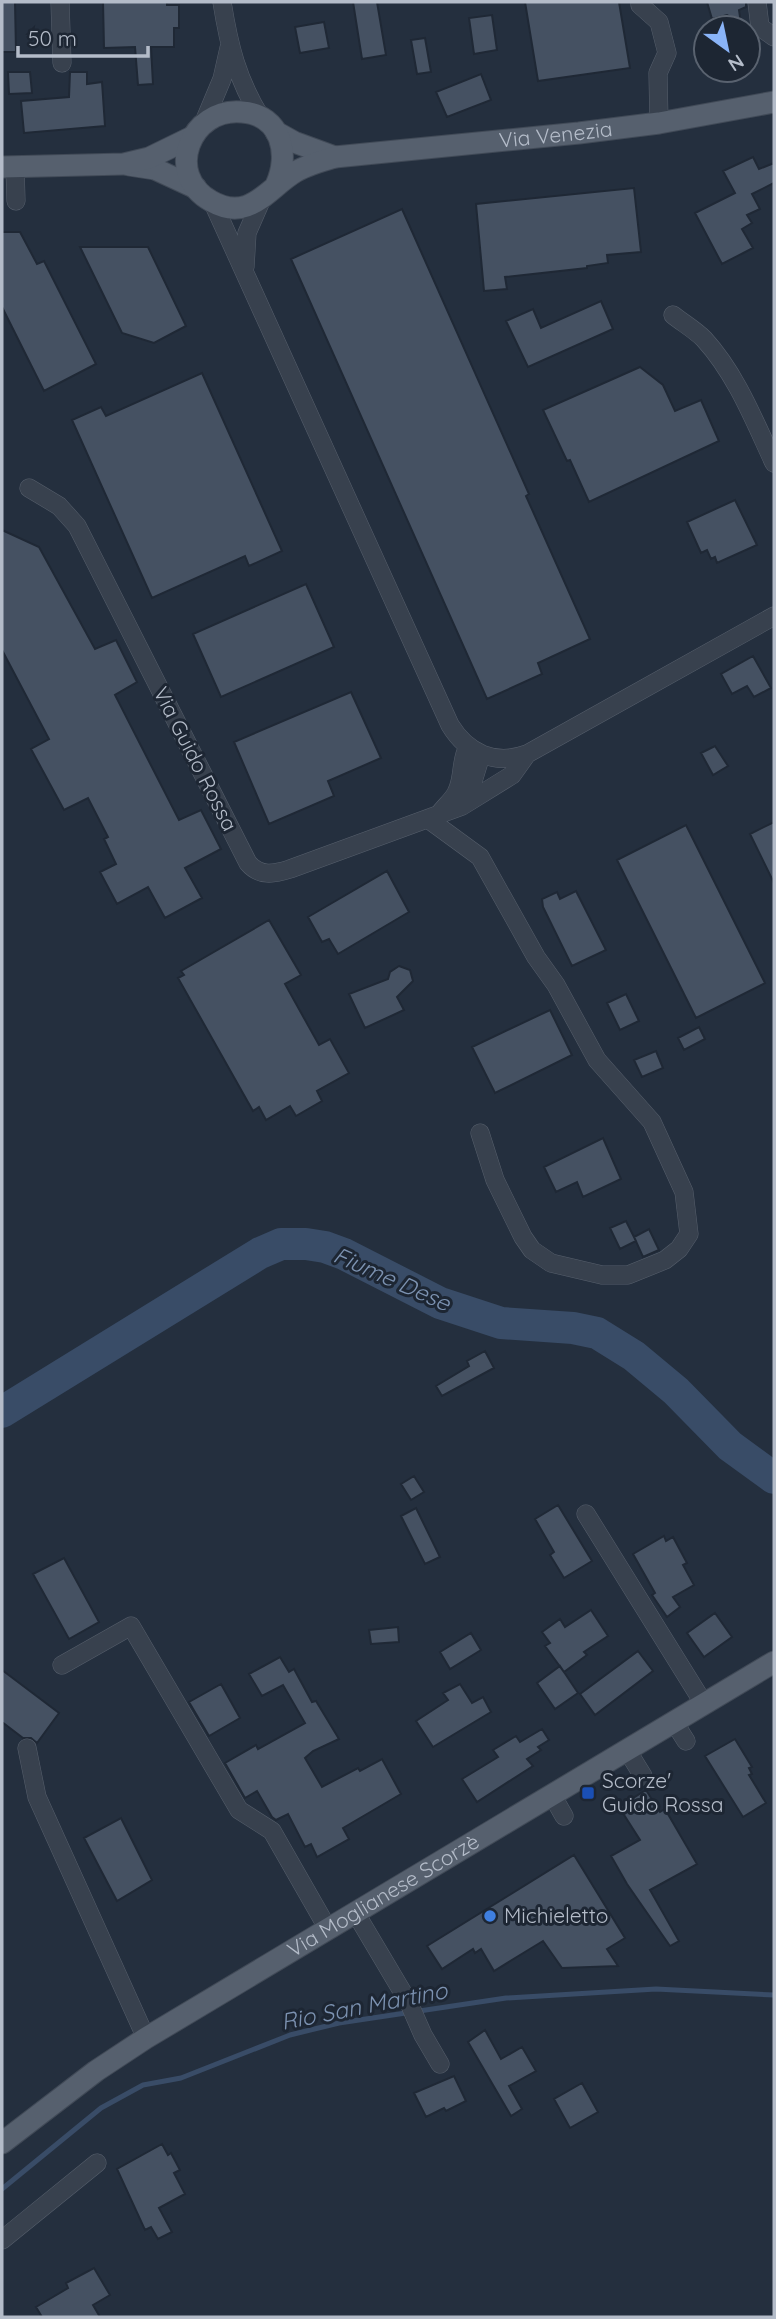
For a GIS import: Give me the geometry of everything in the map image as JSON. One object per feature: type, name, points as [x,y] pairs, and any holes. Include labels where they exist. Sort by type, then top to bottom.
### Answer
[{"type":"main road","name":"Via Venezia","points":[[261,201],[295,172],[312,163],[335,157],[505,142],[659,123],[774,102]]},
{"type":"main road","name":"Via Venezia","points":[[124,164],[149,158],[198,130],[217,114],[232,111],[247,112],[294,142],[335,157]]},
{"type":"main road","points":[[269,125],[282,145],[284,159],[276,186]]},
{"type":"main road","points":[[195,187],[189,176],[187,149],[198,130]]},
{"type":"main road","name":"Via Venezia","points":[[8,167],[124,164],[155,169],[195,187],[213,203]]},
{"type":"main road","points":[[213,203],[229,208],[245,207],[261,201]]},
{"type":"main road","name":"Via Moglianese Scorzè","points":[[2,2143],[123,2064],[146,2038],[774,1662]]},
{"type":"street","points":[[60,2],[62,63]]},
{"type":"street","points":[[222,2],[229,48],[246,93],[269,125]]},
{"type":"street","points":[[640,2],[659,22],[667,53],[658,73],[659,123]]},
{"type":"street","points":[[757,2],[760,27],[774,37]]},
{"type":"street","points":[[198,130],[222,79],[229,48]]},
{"type":"street","points":[[8,167],[16,201]]},
{"type":"street","points":[[244,270],[247,233],[261,201]]},
{"type":"street","points":[[213,203],[450,725],[461,741],[474,751]]},
{"type":"street","points":[[673,315],[702,337],[719,358],[738,387],[774,463]]},
{"type":"street","name":"Via Guido Rossa","points":[[29,488],[59,506],[77,526],[251,867],[259,872],[274,874],[463,806],[512,775],[527,754]]},
{"type":"street","name":"Via Guido Rossa","points":[[474,751],[506,759],[527,754],[774,616]]},
{"type":"street","points":[[463,806],[470,791],[474,751]]},
{"type":"street","points":[[474,751],[463,756],[457,792],[434,816],[480,857],[597,1060],[652,1122],[684,1192],[688,1234],[679,1249],[665,1260],[628,1275],[602,1275],[551,1263],[531,1250],[523,1237],[495,1180],[480,1133]]},
{"type":"street","points":[[586,1514],[704,1704]]},
{"type":"street","points":[[62,1665],[131,1626],[239,1810],[272,1831],[328,1929]]},
{"type":"street","points":[[674,1721],[686,1741]]},
{"type":"street","points":[[27,1748],[37,1797],[146,2038]]},
{"type":"street","points":[[627,1750],[643,1776]]},
{"type":"street","points":[[552,1795],[564,1816]]},
{"type":"street","points":[[355,1912],[440,2064]]},
{"type":"street","points":[[2,2240],[97,2163]]},
{"type":"building","points":[[2,2],[15,2],[16,52],[2,52]]},
{"type":"building","points":[[103,2],[167,2],[167,5],[179,5],[179,28],[174,28],[174,47],[151,47],[153,84],[138,85],[135,47],[104,48]]},
{"type":"building","points":[[353,2],[377,2],[386,55],[362,59]]},
{"type":"building","points":[[525,2],[619,2],[630,68],[538,81]]},
{"type":"building","points":[[707,2],[746,2],[746,7],[739,10],[740,14],[711,14]]},
{"type":"building","points":[[492,15],[497,50],[474,54],[469,18]]},
{"type":"building","points":[[324,22],[329,48],[300,53],[295,27]]},
{"type":"building","points":[[425,38],[431,72],[417,74],[411,40]]},
{"type":"building","points":[[8,72],[30,72],[32,93],[9,94]]},
{"type":"building","points":[[70,72],[87,72],[87,84],[102,82],[105,126],[24,133],[21,101],[69,97]]},
{"type":"building","points":[[481,74],[491,100],[447,117],[436,92]]},
{"type":"building","points":[[753,157],[759,169],[774,163],[774,183],[752,194],[760,209],[747,215],[752,223],[742,229],[753,248],[722,264],[695,213],[735,193],[723,171]]},
{"type":"building","points":[[634,188],[641,252],[607,255],[608,263],[587,268],[505,277],[507,289],[484,291],[476,204]]},
{"type":"building","points":[[402,209],[529,494],[526,496],[590,639],[538,663],[542,674],[487,699],[291,259]]},
{"type":"building","points":[[2,232],[20,232],[37,264],[44,261],[96,364],[44,391],[2,307]]},
{"type":"building","points":[[80,247],[148,247],[186,326],[154,343],[122,333]]},
{"type":"building","points":[[601,301],[613,329],[528,367],[506,321],[533,309],[541,328]]},
{"type":"building","points":[[640,367],[663,385],[675,411],[701,400],[719,441],[589,502],[543,410]]},
{"type":"building","points":[[202,373],[282,551],[249,566],[245,556],[152,598],[72,420],[101,407],[106,416]]},
{"type":"building","points":[[735,500],[757,545],[717,563],[715,557],[711,559],[707,550],[701,553],[687,522]]},
{"type":"building","points":[[2,530],[39,547],[95,649],[116,640],[137,682],[115,695],[179,820],[201,810],[221,849],[185,868],[202,898],[165,918],[148,887],[117,904],[100,872],[116,864],[104,839],[108,837],[88,798],[64,810],[31,749],[49,739],[2,650]]},
{"type":"building","points":[[306,584],[334,647],[221,697],[193,634]]},
{"type":"building","points":[[753,656],[771,688],[754,697],[747,686],[732,694],[721,674]]},
{"type":"building","points":[[351,692],[381,758],[328,781],[334,796],[269,824],[234,742]]},
{"type":"building","points":[[715,746],[728,766],[713,775],[701,753]]},
{"type":"building","points":[[774,822],[774,883],[750,834]]},
{"type":"building","points":[[686,825],[765,983],[696,1018],[617,860]]},
{"type":"building","points":[[387,871],[409,912],[338,954],[329,939],[322,942],[308,917]]},
{"type":"building","points":[[576,891],[606,950],[572,966],[543,907],[542,899],[557,892],[560,899]]},
{"type":"building","points":[[269,920],[301,975],[285,984],[319,1045],[330,1039],[349,1073],[317,1091],[322,1101],[296,1116],[290,1106],[266,1120],[259,1107],[253,1111],[178,978],[184,975],[181,971]]},
{"type":"building","points":[[399,966],[410,970],[413,981],[397,997],[404,1010],[365,1028],[349,994],[388,979],[390,972]]},
{"type":"building","points":[[626,994],[639,1021],[620,1030],[607,1003]]},
{"type":"building","points":[[550,1010],[572,1055],[495,1093],[472,1047]]},
{"type":"building","points":[[699,1027],[705,1039],[684,1050],[678,1038]]},
{"type":"building","points":[[656,1051],[663,1068],[642,1077],[634,1060]]},
{"type":"building","points":[[603,1138],[621,1179],[583,1197],[577,1182],[556,1192],[544,1167]]},
{"type":"building","points":[[626,1221],[636,1241],[620,1249],[610,1228]]},
{"type":"building","points":[[649,1229],[659,1250],[643,1257],[634,1237]]},
{"type":"building","points":[[485,1351],[494,1368],[442,1396],[436,1386],[469,1366],[467,1361]]},
{"type":"building","points":[[414,1476],[424,1492],[411,1500],[401,1484]]},
{"type":"building","points":[[558,1505],[592,1561],[564,1578],[550,1555],[554,1552],[535,1519]]},
{"type":"building","points":[[416,1508],[440,1557],[425,1564],[401,1516]]},
{"type":"building","points":[[664,1536],[666,1541],[673,1537],[687,1563],[683,1565],[694,1585],[673,1597],[680,1607],[667,1617],[652,1595],[655,1593],[633,1554]]},
{"type":"building","points":[[64,1558],[99,1622],[69,1639],[33,1574]]},
{"type":"building","points":[[591,1610],[608,1636],[584,1652],[587,1655],[564,1672],[545,1646],[550,1643],[542,1632],[560,1619],[565,1627]]},
{"type":"building","points":[[715,1613],[732,1637],[704,1657],[687,1633]]},
{"type":"building","points":[[398,1627],[399,1642],[371,1644],[369,1630]]},
{"type":"building","points":[[471,1633],[481,1650],[450,1669],[440,1652]]},
{"type":"building","points":[[638,1651],[653,1671],[595,1715],[580,1694]]},
{"type":"building","points":[[280,1657],[289,1672],[294,1669],[312,1702],[316,1701],[339,1739],[313,1751],[305,1758],[322,1787],[382,1759],[401,1794],[343,1828],[349,1839],[317,1857],[311,1844],[305,1847],[288,1814],[276,1820],[257,1791],[245,1798],[225,1763],[256,1745],[258,1749],[305,1723],[283,1685],[262,1696],[249,1674]]},
{"type":"building","points":[[560,1666],[578,1693],[555,1709],[537,1683]]},
{"type":"building","points":[[2,1670],[59,1713],[37,1743],[31,1738],[23,1738],[2,1722]]},
{"type":"building","points":[[221,1684],[240,1718],[209,1736],[189,1702]]},
{"type":"building","points":[[460,1684],[472,1703],[483,1697],[491,1712],[433,1747],[416,1721],[448,1700],[443,1693]]},
{"type":"building","points":[[542,1729],[549,1740],[538,1747],[541,1750],[527,1759],[533,1766],[477,1802],[462,1779],[498,1757],[493,1750],[516,1736],[520,1742]]},
{"type":"building","points":[[735,1739],[752,1767],[749,1768],[752,1774],[749,1775],[766,1803],[743,1817],[705,1756]]},
{"type":"building","points":[[646,1790],[660,1812],[665,1809],[697,1864],[650,1890],[679,1941],[670,1946],[611,1856],[640,1840],[619,1807]]},
{"type":"building","points":[[121,1818],[152,1880],[117,1901],[84,1838]]},
{"type":"building","points":[[574,1855],[625,1938],[607,1949],[618,1966],[562,1968],[543,1941],[494,1971],[481,1949],[475,1953],[473,1949],[442,1969],[427,1946]]},
{"type":"building","points":[[485,2030],[501,2059],[522,2047],[536,2071],[509,2086],[522,2109],[511,2116],[468,2042]]},
{"type":"building","points":[[454,2076],[466,2101],[426,2117],[414,2093]]},
{"type":"building","points":[[582,2083],[598,2112],[570,2128],[554,2099]]},
{"type":"building","points":[[162,2144],[168,2155],[171,2153],[180,2170],[174,2173],[185,2194],[159,2208],[172,2232],[158,2239],[151,2227],[145,2230],[117,2169]]},
{"type":"building","points":[[94,2268],[110,2295],[93,2305],[100,2317],[42,2317],[36,2307],[68,2288],[66,2283]]},
{"type":"waterway","name":"Fiume Dese","points":[[2,1412],[260,1253],[281,1244],[306,1244],[344,1254],[440,1303],[501,1323],[573,1328],[597,1333],[634,1356],[676,1391],[730,1446],[774,1478]]},
{"type":"waterway","name":"Rio San Martino","points":[[2,2189],[101,2108],[143,2085],[181,2078],[290,2035],[339,2023],[506,1998],[656,1989],[774,1995]]},
{"type":"place","name":"Scorze' Guido Rossa","points":[[588,1793]]},
{"type":"place","name":"Michieletto","points":[[490,1916]]}]
